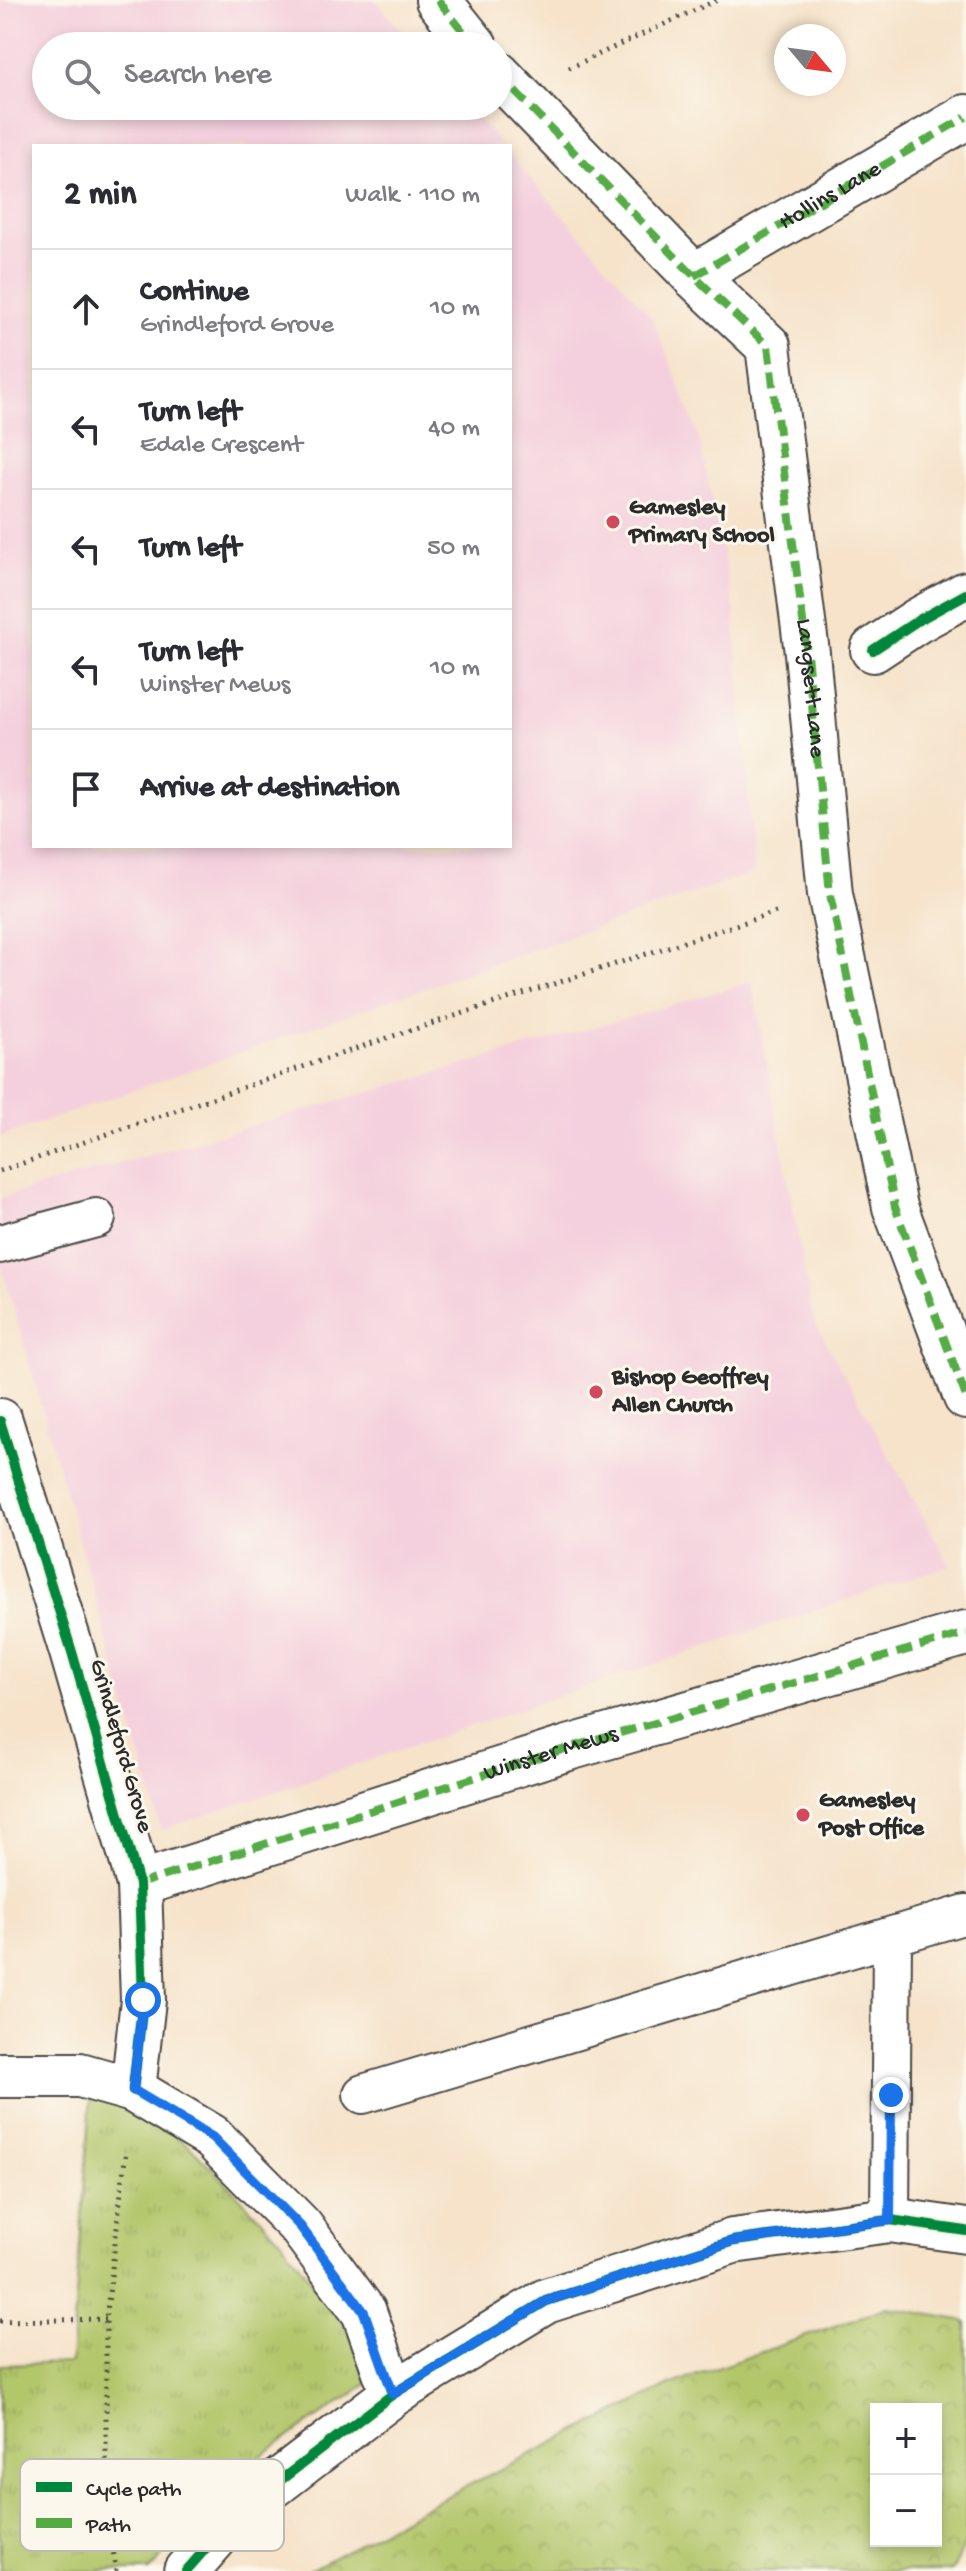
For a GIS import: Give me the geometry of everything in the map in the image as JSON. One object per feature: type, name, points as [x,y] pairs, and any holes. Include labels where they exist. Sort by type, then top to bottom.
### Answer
[{"type":"street","points":[[438,0],[464,32]]},
{"type":"street","name":"Langsett Lane","points":[[512,89],[694,276],[768,346],[807,653],[830,894],[895,1207],[966,1397]]},
{"type":"street","name":"Hollins Lane","points":[[694,276],[966,117]]},
{"type":"street","points":[[873,650],[966,594]]},
{"type":"street","name":"Grindleford Grove","points":[[0,1421],[72,1652],[139,1884],[143,2000],[133,2090]]},
{"type":"street","name":"Winster Mews","points":[[139,1884],[565,1749],[966,1633]]},
{"type":"street","points":[[0,2075],[80,2075],[133,2090],[212,2137],[300,2226],[364,2312],[393,2394]]},
{"type":"street","points":[[284,2477],[393,2394],[546,2301],[733,2241],[890,2220],[966,2231]]},
{"type":"street","points":[[186,2571],[204,2551]]},
{"type":"lane","points":[[0,1244],[96,1218]]},
{"type":"lane","points":[[363,2094],[966,1914]]},
{"type":"lane","points":[[890,2220],[892,1936]]},
{"type":"path","points":[[512,81],[717,0]]},
{"type":"path","points":[[0,1171],[387,1038],[830,894]]},
{"type":"path","points":[[106,2459],[106,2319],[133,2090]]},
{"type":"path","points":[[0,2321],[106,2319]]},
{"type":"path","points":[[113,2551],[116,2571]]},
{"type":"shaded area","name":"Gamesley Primary School","points":[[0,0],[375,0],[403,32],[32,32],[32,120],[479,120],[500,144],[32,144],[32,848],[512,848],[512,157],[653,319],[699,436],[734,609],[754,872],[0,1137]]},
{"type":"shaded area","points":[[752,982],[813,1319],[950,1565],[161,1830],[0,1260],[0,1198]]},
{"type":"green space","points":[[91,2095],[146,2113],[195,2151],[280,2239],[348,2330],[367,2384],[256,2459],[20,2459],[20,2551],[166,2551],[150,2571],[0,2571],[0,2365],[71,2363]]},
{"type":"green space","points":[[887,2307],[966,2321],[966,2542],[952,2571],[308,2571],[439,2500],[670,2385]]},
{"type":"marked path","points":[[438,0],[464,32]]},
{"type":"marked path","points":[[512,88],[694,276],[768,346],[807,653],[830,894],[895,1207],[966,1397]]},
{"type":"marked path","points":[[694,276],[966,117]]},
{"type":"marked path","points":[[139,1884],[565,1749],[966,1633]]},
{"type":"cycle path","points":[[873,650],[966,594]]},
{"type":"cycle path","points":[[0,1421],[72,1652],[139,1884],[143,2000],[133,2090]]},
{"type":"cycle path","points":[[284,2477],[393,2394],[546,2301],[733,2241],[890,2220],[966,2231]]},
{"type":"cycle path","points":[[186,2571],[204,2551]]},
{"type":"place","name":"Gamesley Primary School","points":[[613,522]]},
{"type":"place","name":"Bishop Geoffrey Allen Church","points":[[596,1392]]},
{"type":"place","name":"Gamesley Post Office","points":[[803,1815]]},
{"type":"route","points":[[143,2000],[133,2090],[212,2137],[300,2226],[364,2312],[393,2394],[546,2301],[733,2241],[890,2220],[891,2095]]}]
